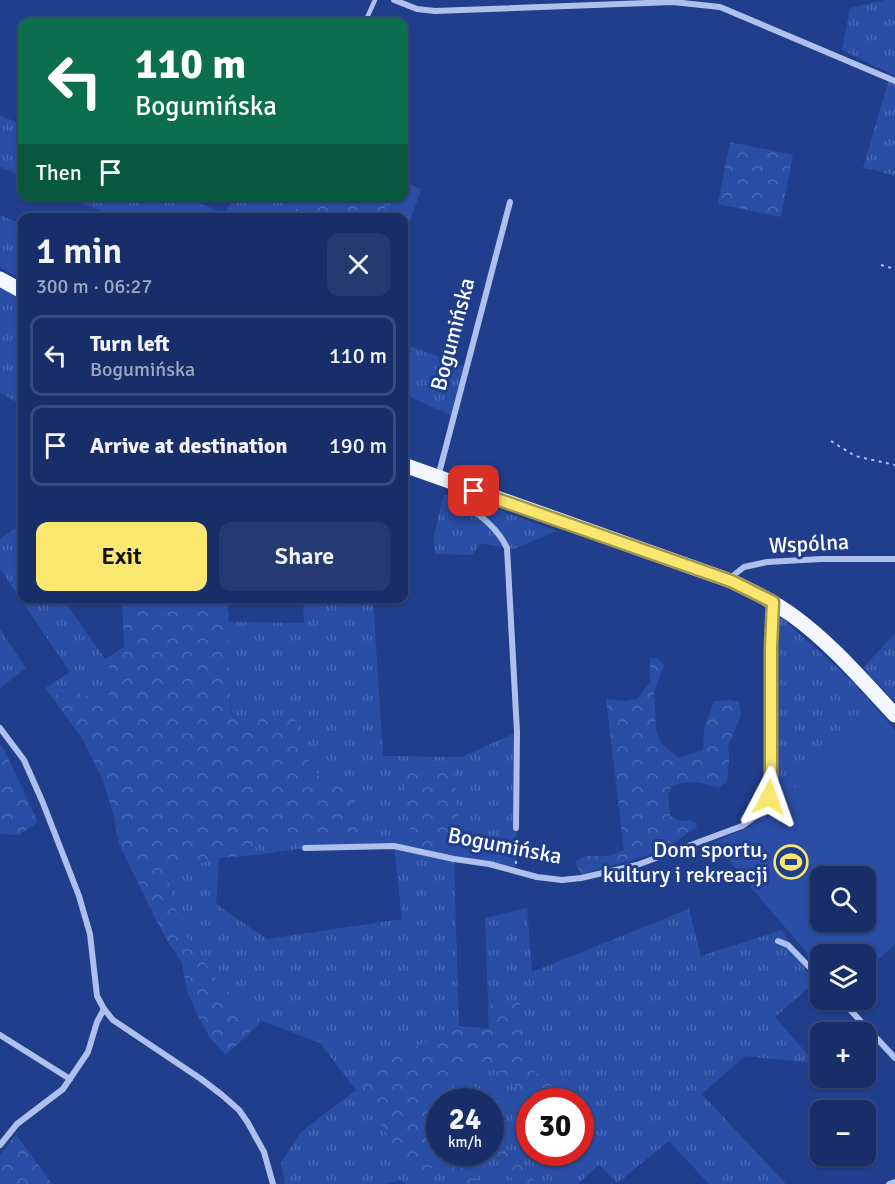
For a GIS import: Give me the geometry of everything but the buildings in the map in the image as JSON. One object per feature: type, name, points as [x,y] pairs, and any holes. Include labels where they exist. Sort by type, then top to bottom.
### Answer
[{"type":"main road","points":[[0,279],[18,289]]},
{"type":"main road","points":[[408,466],[731,581],[773,602],[835,650],[895,715]]},
{"type":"street","points":[[394,0],[417,9],[435,11],[673,3],[720,7],[895,81]]},
{"type":"street","name":"Bogumińska","points":[[438,477],[510,202]]},
{"type":"street","name":"Bogumińska","points":[[454,484],[453,495],[488,522],[502,538],[507,548],[517,732],[516,828]]},
{"type":"street","name":"Wspólna","points":[[731,581],[735,574],[744,567],[767,562],[895,559]]},
{"type":"street","name":"Bogumińska","points":[[305,848],[394,846],[489,864],[537,877],[562,880],[637,865],[742,826],[759,814],[769,797],[773,602]]},
{"type":"street","points":[[0,728],[24,760],[79,897],[90,934],[97,996],[104,1010],[113,1020],[201,1079],[239,1110],[249,1123],[264,1152],[273,1184]]},
{"type":"street","points":[[778,941],[788,945],[810,968]]},
{"type":"street","points":[[0,1145],[17,1124],[63,1089],[88,1052],[97,1022],[104,1010]]},
{"type":"street","points":[[850,1010],[895,1058]]},
{"type":"street","points":[[0,1035],[70,1078]]},
{"type":"street","points":[[889,1184],[895,1182]]},
{"type":"lane","points":[[366,18],[375,0]]},
{"type":"path","points":[[881,265],[895,268]]},
{"type":"path","points":[[831,441],[855,456],[895,465]]},
{"type":"path","points":[[516,828],[516,871]]},
{"type":"green space","points":[[895,0],[895,76],[842,50],[850,8]]},
{"type":"green space","points":[[888,82],[895,84],[895,176],[863,168]]},
{"type":"green space","points":[[0,115],[18,123],[18,175],[0,167]]},
{"type":"green space","points":[[730,142],[793,155],[781,217],[718,204]]},
{"type":"green space","points":[[408,184],[421,189],[408,227],[408,213],[225,213],[231,201],[408,201]]},
{"type":"green space","points":[[77,201],[194,201],[223,213],[105,213]]},
{"type":"green space","points":[[314,201],[382,201],[388,213],[287,213]]},
{"type":"green space","points":[[0,215],[18,223],[18,278],[0,267]]},
{"type":"green space","points":[[0,287],[18,298],[18,403],[0,393]]},
{"type":"green space","points":[[408,345],[467,367],[454,417],[408,396]]},
{"type":"green space","points":[[444,494],[465,498],[557,531],[513,549],[479,543],[473,555],[435,554],[434,535]]},
{"type":"green space","points":[[15,528],[18,533],[18,595],[0,569],[0,539]]},
{"type":"green space","points":[[23,603],[66,603],[105,659],[111,672],[108,702],[72,691],[51,696],[45,688],[70,672]]},
{"type":"green space","points":[[122,603],[228,603],[232,718],[285,716],[295,719],[307,758],[321,779],[346,778],[355,801],[359,838],[255,842],[256,855],[219,858],[166,872],[181,929],[215,977],[243,1007],[262,1021],[226,1055],[210,1038],[198,1016],[187,991],[182,963],[156,920],[119,844],[114,817],[103,781],[82,738],[51,696],[72,691],[108,702],[111,672],[105,659],[124,647]]},
{"type":"green space","points":[[303,603],[373,603],[383,756],[462,757],[517,732],[516,871],[463,860],[452,765],[402,771],[454,859],[459,1026],[489,1029],[485,918],[527,908],[532,972],[689,909],[701,956],[782,930],[810,976],[810,986],[775,1017],[810,1057],[810,1062],[745,1056],[702,1094],[786,1184],[709,1184],[669,1141],[617,1183],[599,1165],[578,1184],[405,1184],[401,1180],[386,1184],[283,1184],[285,1182],[281,1163],[301,1132],[356,1090],[320,1043],[262,1021],[243,1007],[215,977],[181,929],[166,872],[219,858],[216,904],[267,939],[402,919],[394,846],[305,848],[256,855],[248,787],[235,745],[229,682],[228,622],[304,623]]},
{"type":"green space","points":[[777,611],[852,681],[880,713],[773,808]]},
{"type":"green space","points":[[0,629],[26,668],[0,688]]},
{"type":"green space","points":[[895,633],[895,702],[863,668]]},
{"type":"green space","points":[[656,657],[664,665],[654,692],[656,731],[662,744],[679,758],[703,750],[704,729],[714,701],[739,702],[741,715],[728,746],[727,782],[718,788],[695,782],[672,786],[668,796],[670,816],[681,821],[690,820],[696,823],[697,828],[676,842],[646,856],[581,874],[575,862],[585,856],[609,856],[624,850],[606,699],[625,701],[637,699],[650,682],[650,659]]},
{"type":"green space","points":[[880,713],[895,730],[895,944],[876,962],[876,944],[810,944],[810,956],[714,842],[747,828],[773,808]]},
{"type":"green space","points":[[0,745],[38,822],[19,835],[0,834]]},
{"type":"green space","points":[[453,765],[463,860],[412,849],[402,771]]},
{"type":"green space","points":[[520,1001],[527,1062],[514,1060],[560,1088],[518,1088],[498,1070],[481,1063],[452,1084],[455,1088],[426,1088],[426,1166],[440,1166],[405,1174],[359,1075],[459,1026],[489,1030],[488,1005]]},
{"type":"green space","points":[[16,1134],[52,1184],[0,1184],[0,1156]]},
{"type":"green space","points":[[504,1145],[516,1159],[516,1166],[522,1166],[537,1184],[516,1184],[502,1166],[504,1166]]},
{"type":"green space","points":[[440,1166],[485,1166],[472,1184],[464,1184]]},
{"type":"place","name":"Dom sportu, kultury i rekreacji","points":[[791,862]]},
{"type":"route","points":[[474,491],[731,581],[773,602],[769,797]]}]
